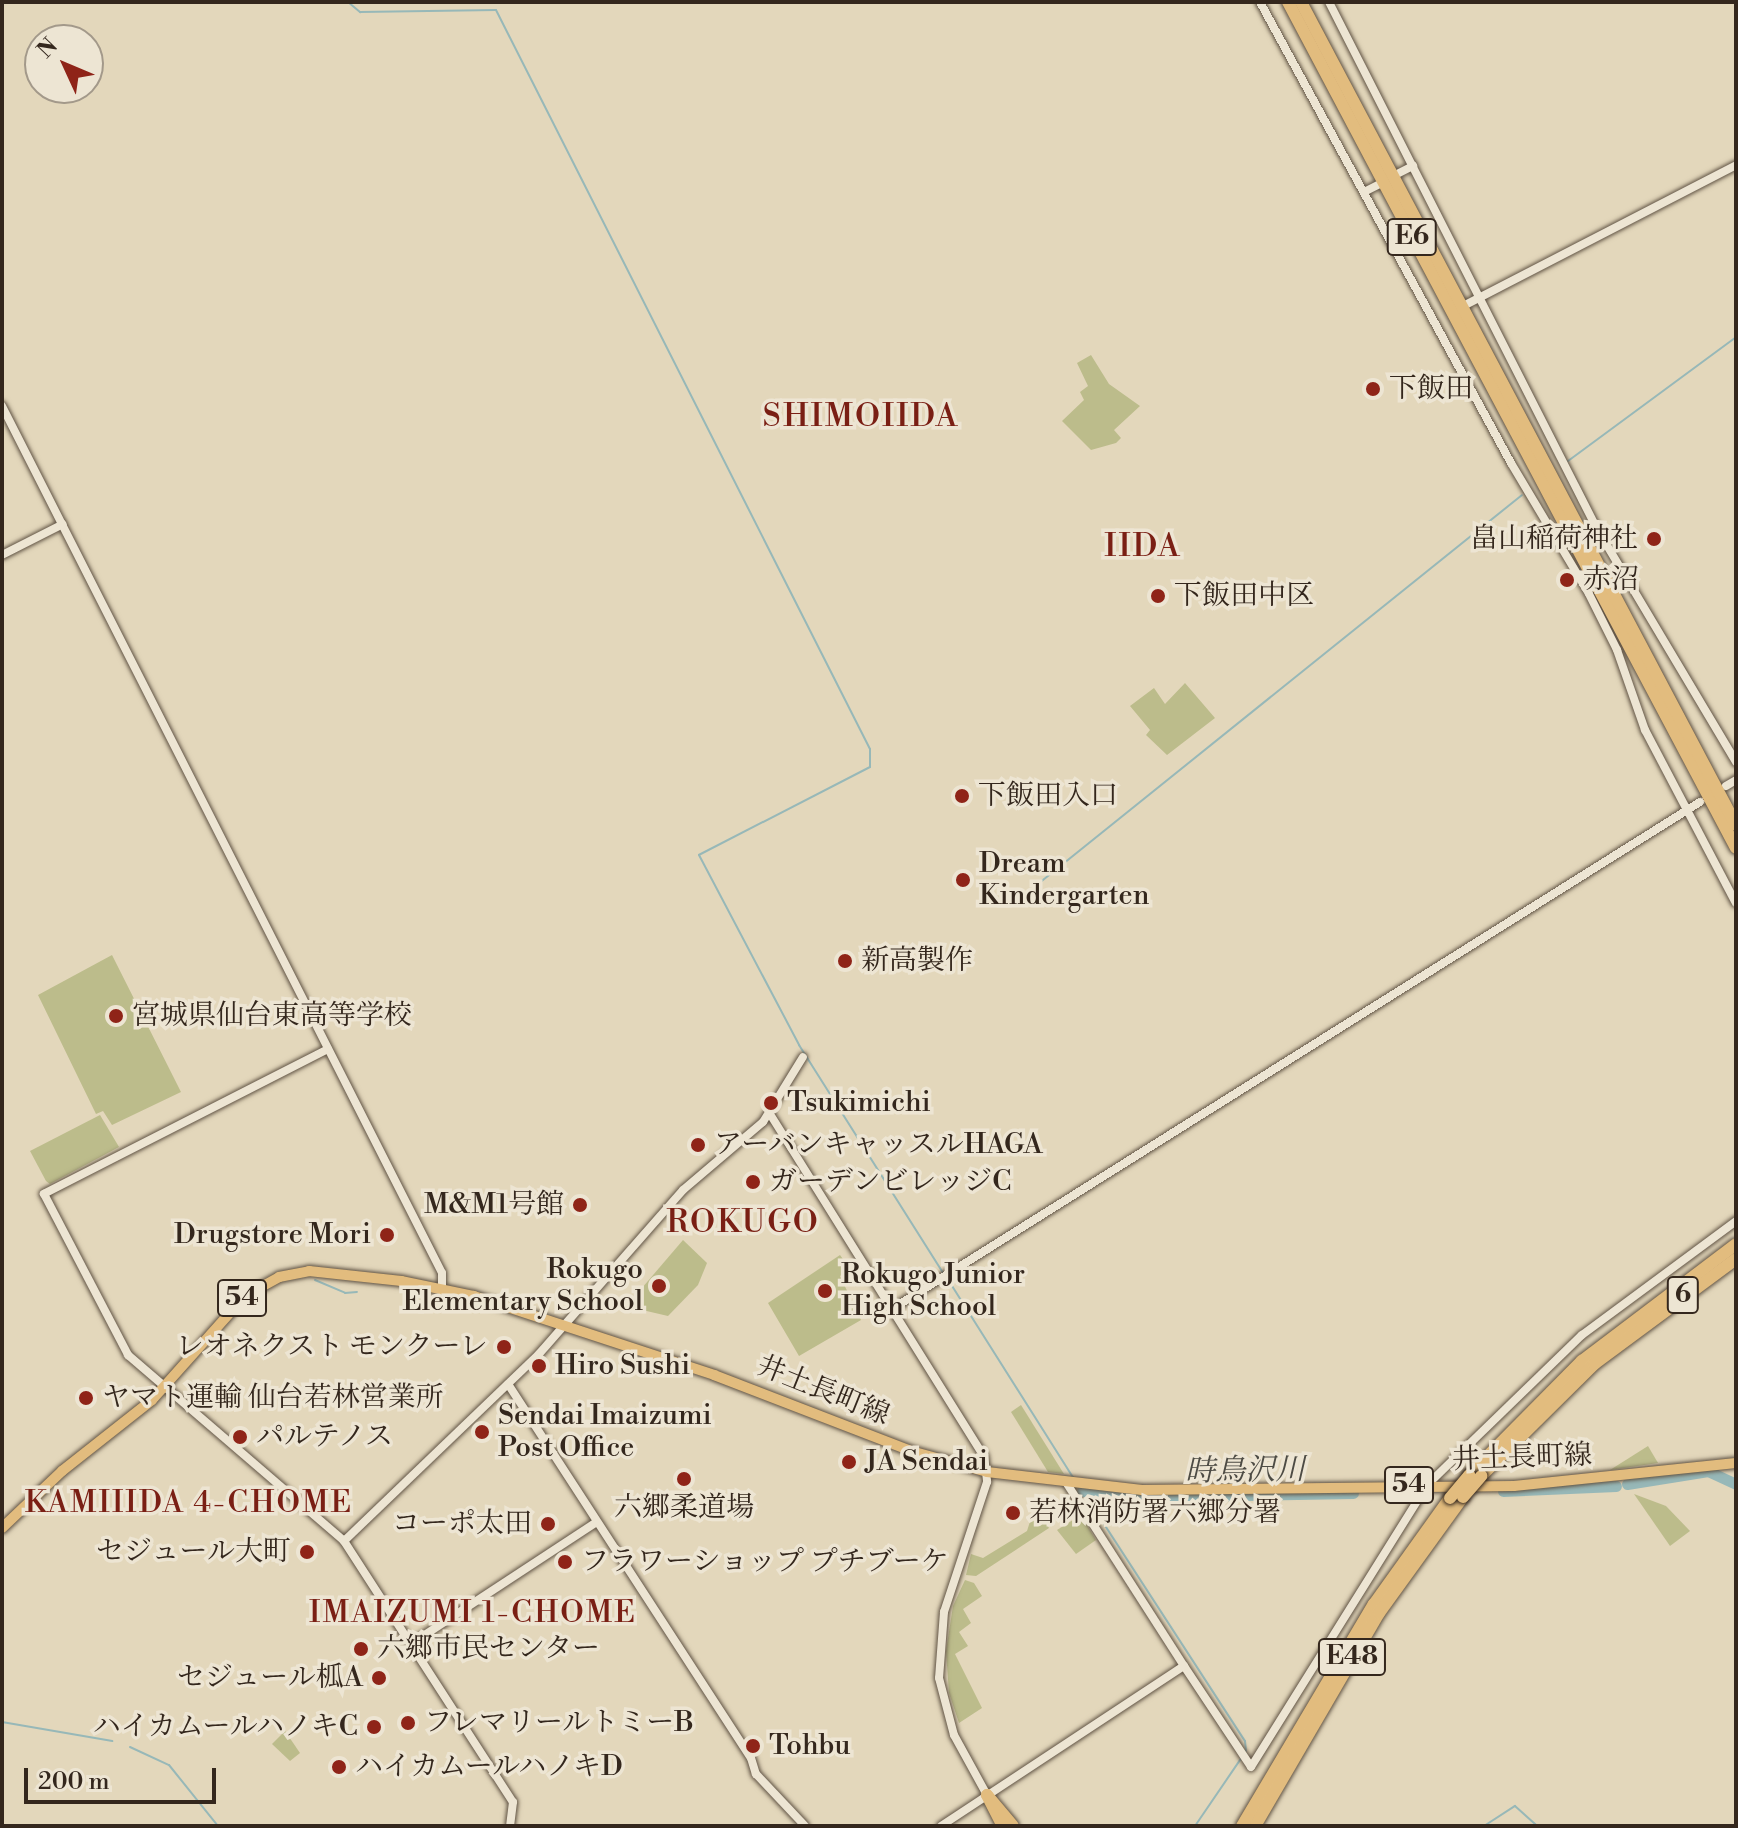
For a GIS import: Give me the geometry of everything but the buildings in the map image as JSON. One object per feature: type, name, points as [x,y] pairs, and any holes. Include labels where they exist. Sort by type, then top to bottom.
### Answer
[{"type":"highway","name":"E6","points":[[1288,2],[1646,668],[1736,848]]},
{"type":"highway","name":"E6","points":[[1301,2],[1540,468]]},
{"type":"highway","name":"E6","points":[[1646,668],[1736,825]]},
{"type":"highway","points":[[1691,743],[1736,814]]},
{"type":"highway","name":"6","points":[[1676,1289],[1736,1244]]},
{"type":"highway","name":"6","points":[[1676,1289],[1736,1252]]},
{"type":"highway","name":"6","points":[[1631,1334],[1736,1259]]},
{"type":"highway","name":"6","points":[[1631,1334],[1736,1267]]},
{"type":"highway","name":"E48","points":[[1242,1826],[1374,1604],[1456,1497],[1561,1379],[1676,1289]]},
{"type":"highway","name":"E48","points":[[1475,1476],[1557,1396],[1631,1334]]},
{"type":"highway","name":"E48","points":[[1255,1826],[1394,1590],[1456,1497]]},
{"type":"highway","points":[[1265,1826],[1321,1714]]},
{"type":"highway","points":[[1234,1826],[1272,1777]]},
{"type":"highway","points":[[987,1795],[1003,1826]]},
{"type":"highway","points":[[987,1795],[1013,1826]]},
{"type":"main road","name":"井土長町線","points":[[2,1528],[62,1471],[163,1388],[237,1303],[279,1277],[333,1271],[442,1288],[714,1375],[911,1451],[987,1472],[1142,1490],[1428,1484],[1514,1486],[1736,1463]]},
{"type":"street","points":[[1260,2],[1504,450],[1589,594],[1617,650],[1645,730],[1736,903]]},
{"type":"street","points":[[1329,2],[1596,527],[1736,762]]},
{"type":"street","points":[[1467,304],[1736,165]]},
{"type":"street","points":[[1399,173],[1413,166]]},
{"type":"street","points":[[1364,192],[1378,185]]},
{"type":"street","points":[[2,406],[442,1273],[442,1288]]},
{"type":"street","points":[[2,555],[63,524]]},
{"type":"street","points":[[1726,786],[1736,780]]},
{"type":"street","points":[[892,1309],[1700,802]]},
{"type":"street","points":[[328,1049],[44,1194],[122,1347],[163,1388],[344,1541],[513,1802],[510,1826]]},
{"type":"street","points":[[344,1541],[508,1384],[683,1190],[770,1114],[803,1057]]},
{"type":"street","points":[[770,1114],[984,1456],[987,1472],[939,1646],[944,1708],[987,1795]]},
{"type":"street","points":[[1073,1482],[1184,1666],[1251,1767],[1428,1484],[1582,1335],[1736,1221]]},
{"type":"street","points":[[508,1384],[751,1758],[756,1774],[805,1826]]},
{"type":"street","points":[[411,1644],[597,1522]]},
{"type":"street","points":[[941,1826],[1184,1666]]},
{"type":"green space","points":[[1091,355],[1109,384],[1140,406],[1114,430],[1121,438],[1116,443],[1091,450],[1062,421],[1084,400],[1080,392],[1088,386],[1077,363]]},
{"type":"green space","points":[[1185,683],[1215,718],[1167,755],[1146,735],[1150,730],[1130,706],[1154,688],[1165,704]]},
{"type":"green space","points":[[112,955],[181,1092],[112,1125],[103,1111],[96,1114],[38,995]]},
{"type":"green space","points":[[100,1115],[119,1147],[50,1184],[46,1181],[30,1151]]},
{"type":"green space","points":[[683,1240],[707,1263],[698,1285],[668,1316],[638,1309],[630,1302]]},
{"type":"green space","points":[[840,1255],[850,1269],[840,1276],[861,1320],[799,1356],[768,1303]]},
{"type":"green space","points":[[1021,1405],[1064,1474],[1048,1472],[1011,1412]]},
{"type":"green space","points":[[1648,1446],[1658,1463],[1610,1470]]},
{"type":"green space","points":[[1634,1494],[1666,1506],[1690,1531],[1670,1546]]},
{"type":"green space","points":[[1035,1506],[1049,1528],[976,1576],[966,1575],[971,1554],[983,1558],[1027,1531]]},
{"type":"green space","points":[[1081,1515],[1096,1540],[1076,1554],[1057,1530]]},
{"type":"green space","points":[[965,1580],[974,1583],[982,1596],[963,1609],[971,1623],[959,1632],[968,1646],[955,1654],[982,1708],[959,1723],[949,1693],[946,1651],[953,1606]]},
{"type":"green space","points":[[285,1731],[300,1753],[290,1761],[272,1744]]},
{"type":"waterway","points":[[348,2],[360,12],[496,10],[870,749],[870,767],[699,855],[799,1045],[943,1273]]},
{"type":"waterway","points":[[1568,461],[1736,337]]},
{"type":"waterway","points":[[1033,888],[1522,495]]},
{"type":"waterway","points":[[947,1278],[1074,1479]]},
{"type":"waterway","points":[[315,1280],[345,1293],[357,1292]]},
{"type":"waterway","name":"時鳥沢川","points":[[1627,1484],[1708,1471],[1736,1484]]},
{"type":"waterway","name":"時鳥沢川","points":[[1503,1491],[1616,1486]]},
{"type":"waterway","points":[[1080,1487],[1245,1741],[1246,1751]]},
{"type":"waterway","name":"時鳥沢川","points":[[1082,1491],[1141,1497],[1353,1493]]},
{"type":"waterway","points":[[2,1722],[112,1741]]},
{"type":"waterway","points":[[130,1747],[169,1765],[218,1826]]},
{"type":"waterway","points":[[1195,1826],[1242,1757]]},
{"type":"waterway","points":[[1484,1826],[1515,1806],[1537,1826]]},
{"type":"place","name":"下飯田","points":[[1373,389]]},
{"type":"place","name":"畠山稲荷神社","points":[[1654,539]]},
{"type":"place","name":"赤沼","points":[[1567,580]]},
{"type":"place","name":"下飯田中区","points":[[1158,596]]},
{"type":"place","name":"下飯田入口","points":[[962,796]]},
{"type":"place","name":"Dream Kindergarten","points":[[963,880]]},
{"type":"place","name":"新高製作","points":[[845,961]]},
{"type":"place","name":"宮城県仙台東高等学校","points":[[116,1016]]},
{"type":"place","name":"Tsukimichi","points":[[771,1103]]},
{"type":"place","name":"アーバンキャッスルHAGA","points":[[698,1145]]},
{"type":"place","name":"ガーデンビレッジC","points":[[753,1182]]},
{"type":"place","name":"M&M1号館","points":[[580,1205]]},
{"type":"place","name":"Drugstore Mori","points":[[387,1235]]},
{"type":"place","name":"Rokugo Elementary School","points":[[659,1286]]},
{"type":"place","name":"Rokugo Junior High School","points":[[825,1291]]},
{"type":"place","name":"レオネクスト モンクーレ","points":[[504,1347]]},
{"type":"place","name":"Hiro Sushi","points":[[539,1366]]},
{"type":"place","name":"ヤマト運輸 仙台若林営業所","points":[[86,1398]]},
{"type":"place","name":"Sendai Imaizumi Post Office","points":[[482,1432]]},
{"type":"place","name":"パルテノス","points":[[240,1437]]},
{"type":"place","name":"JA Sendai","points":[[849,1462]]},
{"type":"place","name":"六郷柔道場","points":[[684,1479]]},
{"type":"place","name":"若林消防署六郷分署","points":[[1013,1513]]},
{"type":"place","name":"コーポ太田","points":[[548,1524]]},
{"type":"place","name":"セジュール大町","points":[[307,1552]]},
{"type":"place","name":"フラワーショップ プチブーケ","points":[[565,1562]]},
{"type":"place","name":"六郷市民センター","points":[[361,1649]]},
{"type":"place","name":"セジュール柧A","points":[[379,1678]]},
{"type":"place","name":"フレマリールトミーB","points":[[408,1723]]},
{"type":"place","name":"ハイカムールハノキC","points":[[374,1727]]},
{"type":"place","name":"Tohbu","points":[[753,1746]]},
{"type":"place","name":"ハイカムールハノキD","points":[[339,1767]]},
{"type":"district","name":"SHIMOIIDA","points":[[861,416]]},
{"type":"district","name":"IIDA","points":[[1143,546]]},
{"type":"district","name":"ROKUGO","points":[[743,1222]]},
{"type":"district","name":"KAMIIIDA 4-CHOME","points":[[189,1503]]},
{"type":"district","name":"IMAIZUMI 1-CHOME","points":[[473,1613]]}]
